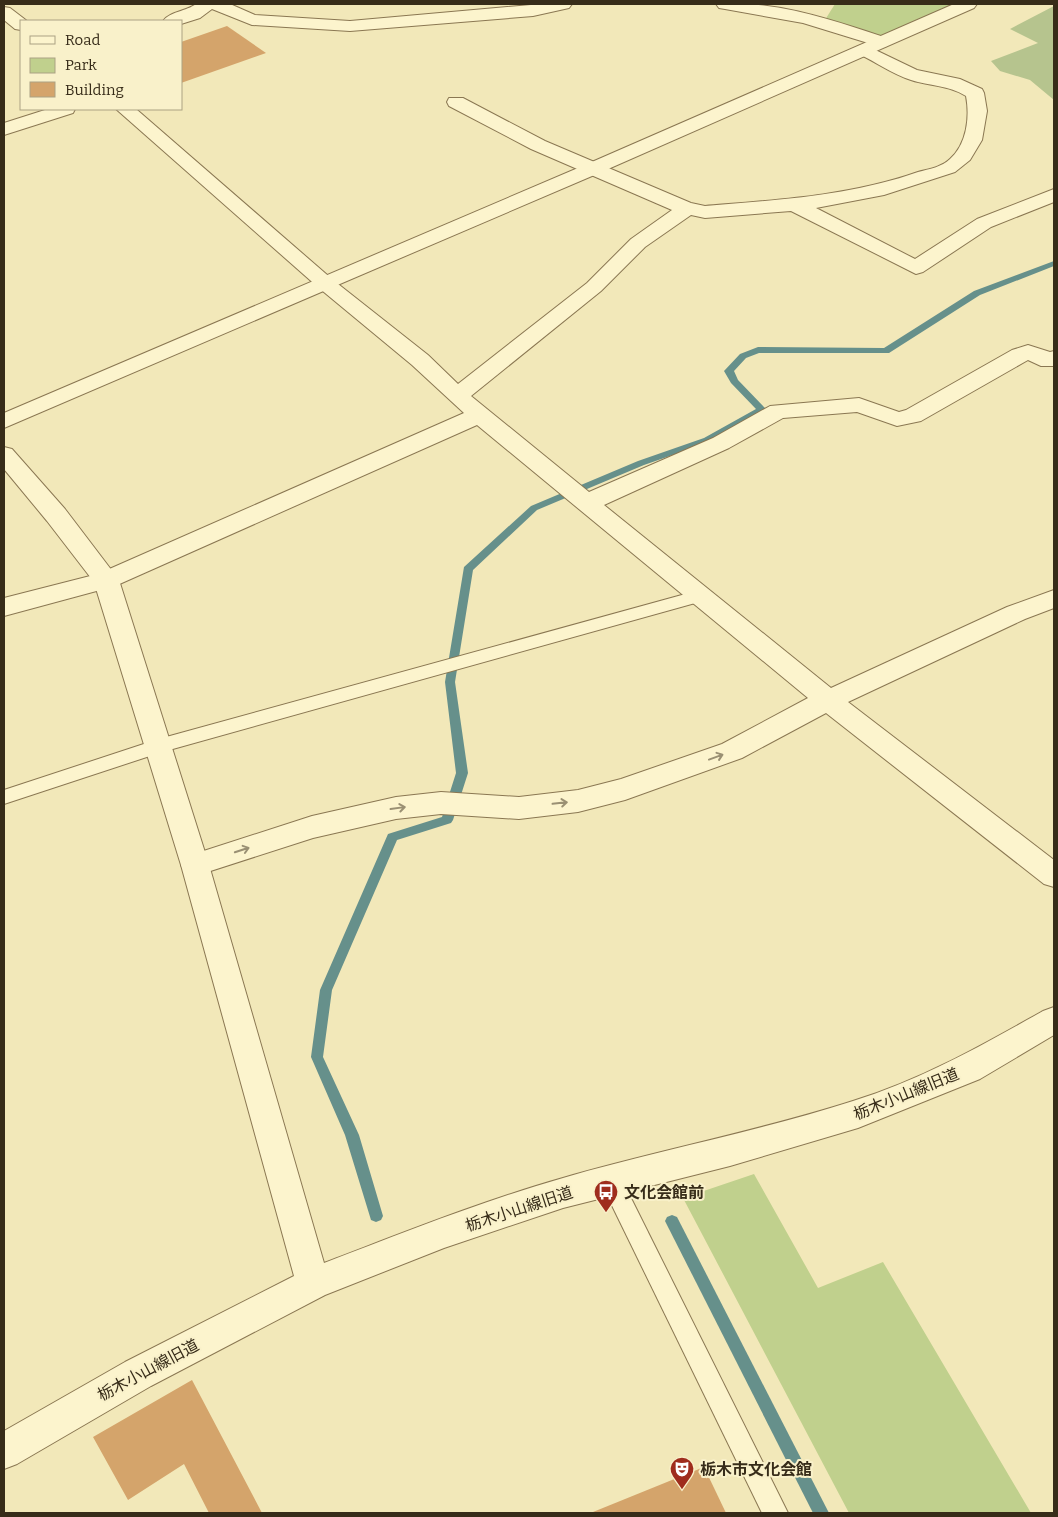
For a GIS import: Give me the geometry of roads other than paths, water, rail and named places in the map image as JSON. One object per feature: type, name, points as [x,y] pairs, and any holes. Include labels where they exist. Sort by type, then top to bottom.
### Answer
[{"type":"street","points":[[175,20],[194,14],[207,4]]},
{"type":"street","points":[[216,4],[252,20],[350,26],[533,11],[563,4]]},
{"type":"street","points":[[456,102],[481,117],[592,169],[686,210],[705,212],[850,197],[924,177],[956,164],[974,137],[979,106],[976,93],[965,86],[945,80],[918,76],[873,46],[806,18],[725,4]]},
{"type":"street","points":[[4,421],[592,169],[968,4]]},
{"type":"street","points":[[4,12],[20,24]]},
{"type":"street","points":[[4,129],[63,110]]},
{"type":"street","points":[[126,110],[196,168],[326,284],[420,360],[479,415],[828,700],[1054,876]]},
{"type":"street","points":[[794,204],[916,268],[984,223],[1054,196]]},
{"type":"street","points":[[458,395],[594,287],[638,243],[686,210]]},
{"type":"street","points":[[586,502],[721,444],[778,411],[859,405],[897,419],[913,416],[1028,352],[1052,361]]},
{"type":"street","points":[[4,607],[106,580],[479,415]]},
{"type":"street","points":[[4,454],[56,515],[106,580],[195,865],[313,1284]]},
{"type":"street","points":[[195,865],[312,827],[396,808],[441,803],[519,808],[578,802],[625,790],[732,751],[828,700],[1016,613],[1054,599]]},
{"type":"street","name":"栃木小山線旧道","points":[[4,1451],[138,1374],[313,1284],[440,1234],[563,1193],[730,1151],[858,1114],[969,1069],[1052,1026]]},
{"type":"lane","points":[[4,797],[159,746],[700,596]]},
{"type":"lane","points":[[611,1181],[775,1513]]},
{"type":"waterway","points":[[376,1216],[352,1135],[317,1057],[326,990],[392,837],[447,820],[462,773],[450,682],[468,569],[534,508],[641,463],[707,440],[762,410],[734,381],[729,371],[743,356],[758,350],[886,351],[977,293],[1054,263]]},
{"type":"waterway","points":[[672,1221],[821,1513]]},
{"type":"place","name":"文化会館前","points":[[606,1213]]},
{"type":"place","name":"栃木市文化会館","points":[[682,1490]]}]
